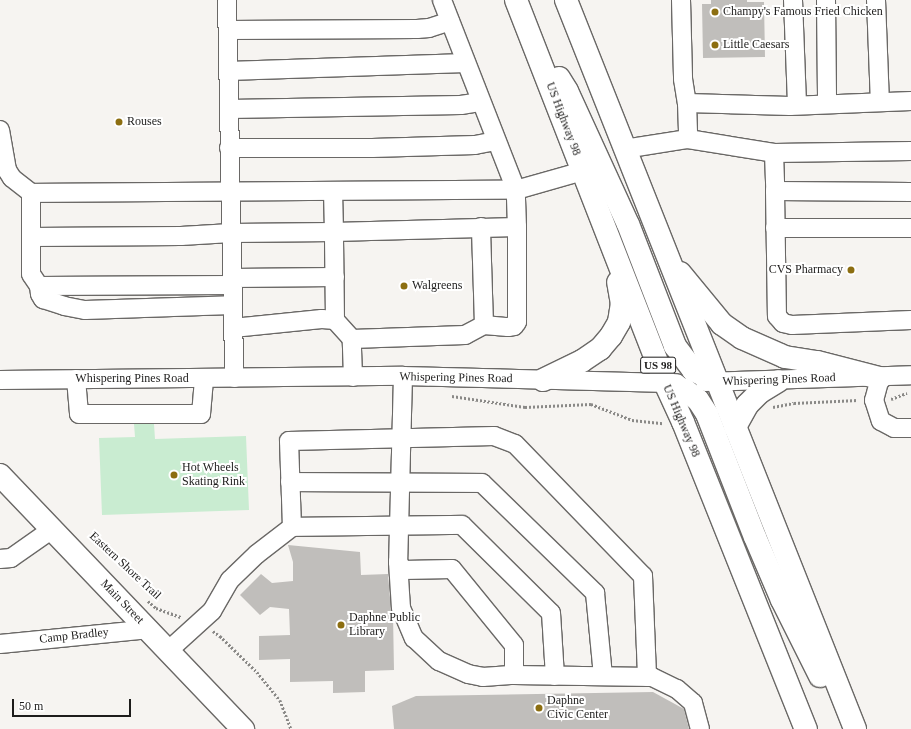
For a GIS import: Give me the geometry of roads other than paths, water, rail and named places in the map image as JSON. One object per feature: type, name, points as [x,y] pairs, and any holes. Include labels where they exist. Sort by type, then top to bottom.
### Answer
[{"type":"main road","name":"US Highway 98","points":[[516,0],[665,383],[683,422],[806,729]]},
{"type":"main road","points":[[566,0],[855,729]]},
{"type":"main road","points":[[527,28],[567,91],[628,224],[675,346],[693,370],[717,382]]},
{"type":"main road","points":[[543,380],[582,361],[600,350],[619,322],[622,304],[613,249]]},
{"type":"main road","points":[[667,257],[722,324],[742,338],[785,357],[817,362],[880,378]]},
{"type":"main road","points":[[735,428],[747,405],[760,392],[778,381]]},
{"type":"main road","points":[[665,383],[685,390],[698,400],[707,414],[755,537],[782,600],[825,686],[850,729]]},
{"type":"main road","name":"Main Street","points":[[0,475],[51,530],[149,629],[243,729]]},
{"type":"street","points":[[227,0],[234,378]]},
{"type":"street","points":[[352,339],[465,335],[484,325],[508,327],[514,326],[516,322],[516,190],[442,0]]},
{"type":"street","points":[[681,0],[683,79],[687,103],[688,139]]},
{"type":"street","points":[[793,0],[797,105]]},
{"type":"street","points":[[826,0],[827,104]]},
{"type":"street","points":[[876,0],[880,102]]},
{"type":"street","points":[[228,30],[417,29],[429,28],[450,21]]},
{"type":"street","points":[[228,72],[466,63]]},
{"type":"street","points":[[687,103],[797,105],[911,101]]},
{"type":"street","points":[[229,109],[461,105],[481,102]]},
{"type":"street","points":[[0,130],[7,170],[18,184],[31,193],[516,190],[583,171]]},
{"type":"street","points":[[624,149],[688,139],[774,153],[911,151]]},
{"type":"street","points":[[229,148],[372,148],[475,145],[496,141]]},
{"type":"street","points":[[774,153],[778,316],[783,323],[792,324],[911,320]]},
{"type":"street","points":[[333,191],[335,320],[352,339],[353,377]]},
{"type":"street","points":[[775,191],[911,192]]},
{"type":"street","points":[[31,193],[31,274],[39,286],[40,294],[43,299],[64,306],[85,310],[232,305]]},
{"type":"street","points":[[481,227],[484,325]]},
{"type":"street","points":[[31,237],[181,236],[231,233],[517,227]]},
{"type":"street","points":[[776,228],[911,228]]},
{"type":"street","points":[[39,286],[335,277]]},
{"type":"street","points":[[233,328],[322,319],[335,320]]},
{"type":"street","points":[[403,376],[398,562],[401,608],[414,638],[439,661],[468,674],[483,677],[652,677],[677,689],[693,703],[702,728]]},
{"type":"street","name":"Whispering Pines Road","points":[[0,380],[403,376],[665,383],[778,381],[911,376]]},
{"type":"street","points":[[76,379],[79,414],[201,414],[204,378]]},
{"type":"street","points":[[880,378],[874,400],[881,421],[894,428],[911,428]]},
{"type":"street","points":[[292,527],[289,441],[494,436],[514,444],[643,576],[647,677]]},
{"type":"street","points":[[290,482],[482,483],[596,593],[603,676]]},
{"type":"street","points":[[169,650],[207,618],[230,580],[257,554],[292,527],[462,525],[551,614],[555,676]]},
{"type":"street","points":[[0,559],[10,558],[51,530]]},
{"type":"street","points":[[398,562],[403,570],[452,569],[514,645],[514,676]]},
{"type":"street","name":"Camp Bradley","points":[[0,644],[149,629]]},
{"type":"place","name":"Champy's Famous Fried Chicken","points":[[715,12]]},
{"type":"place","name":"Little Caesars","points":[[715,45]]},
{"type":"place","name":"Rouses","points":[[119,122]]},
{"type":"place","name":"CVS Pharmacy","points":[[851,270]]},
{"type":"place","name":"Walgreens","points":[[404,286]]},
{"type":"place","name":"Hot Wheels Skating Rink","points":[[174,475]]},
{"type":"place","name":"Daphne Public Library","points":[[341,625]]},
{"type":"place","name":"Daphne Civic Center","points":[[539,708]]}]
